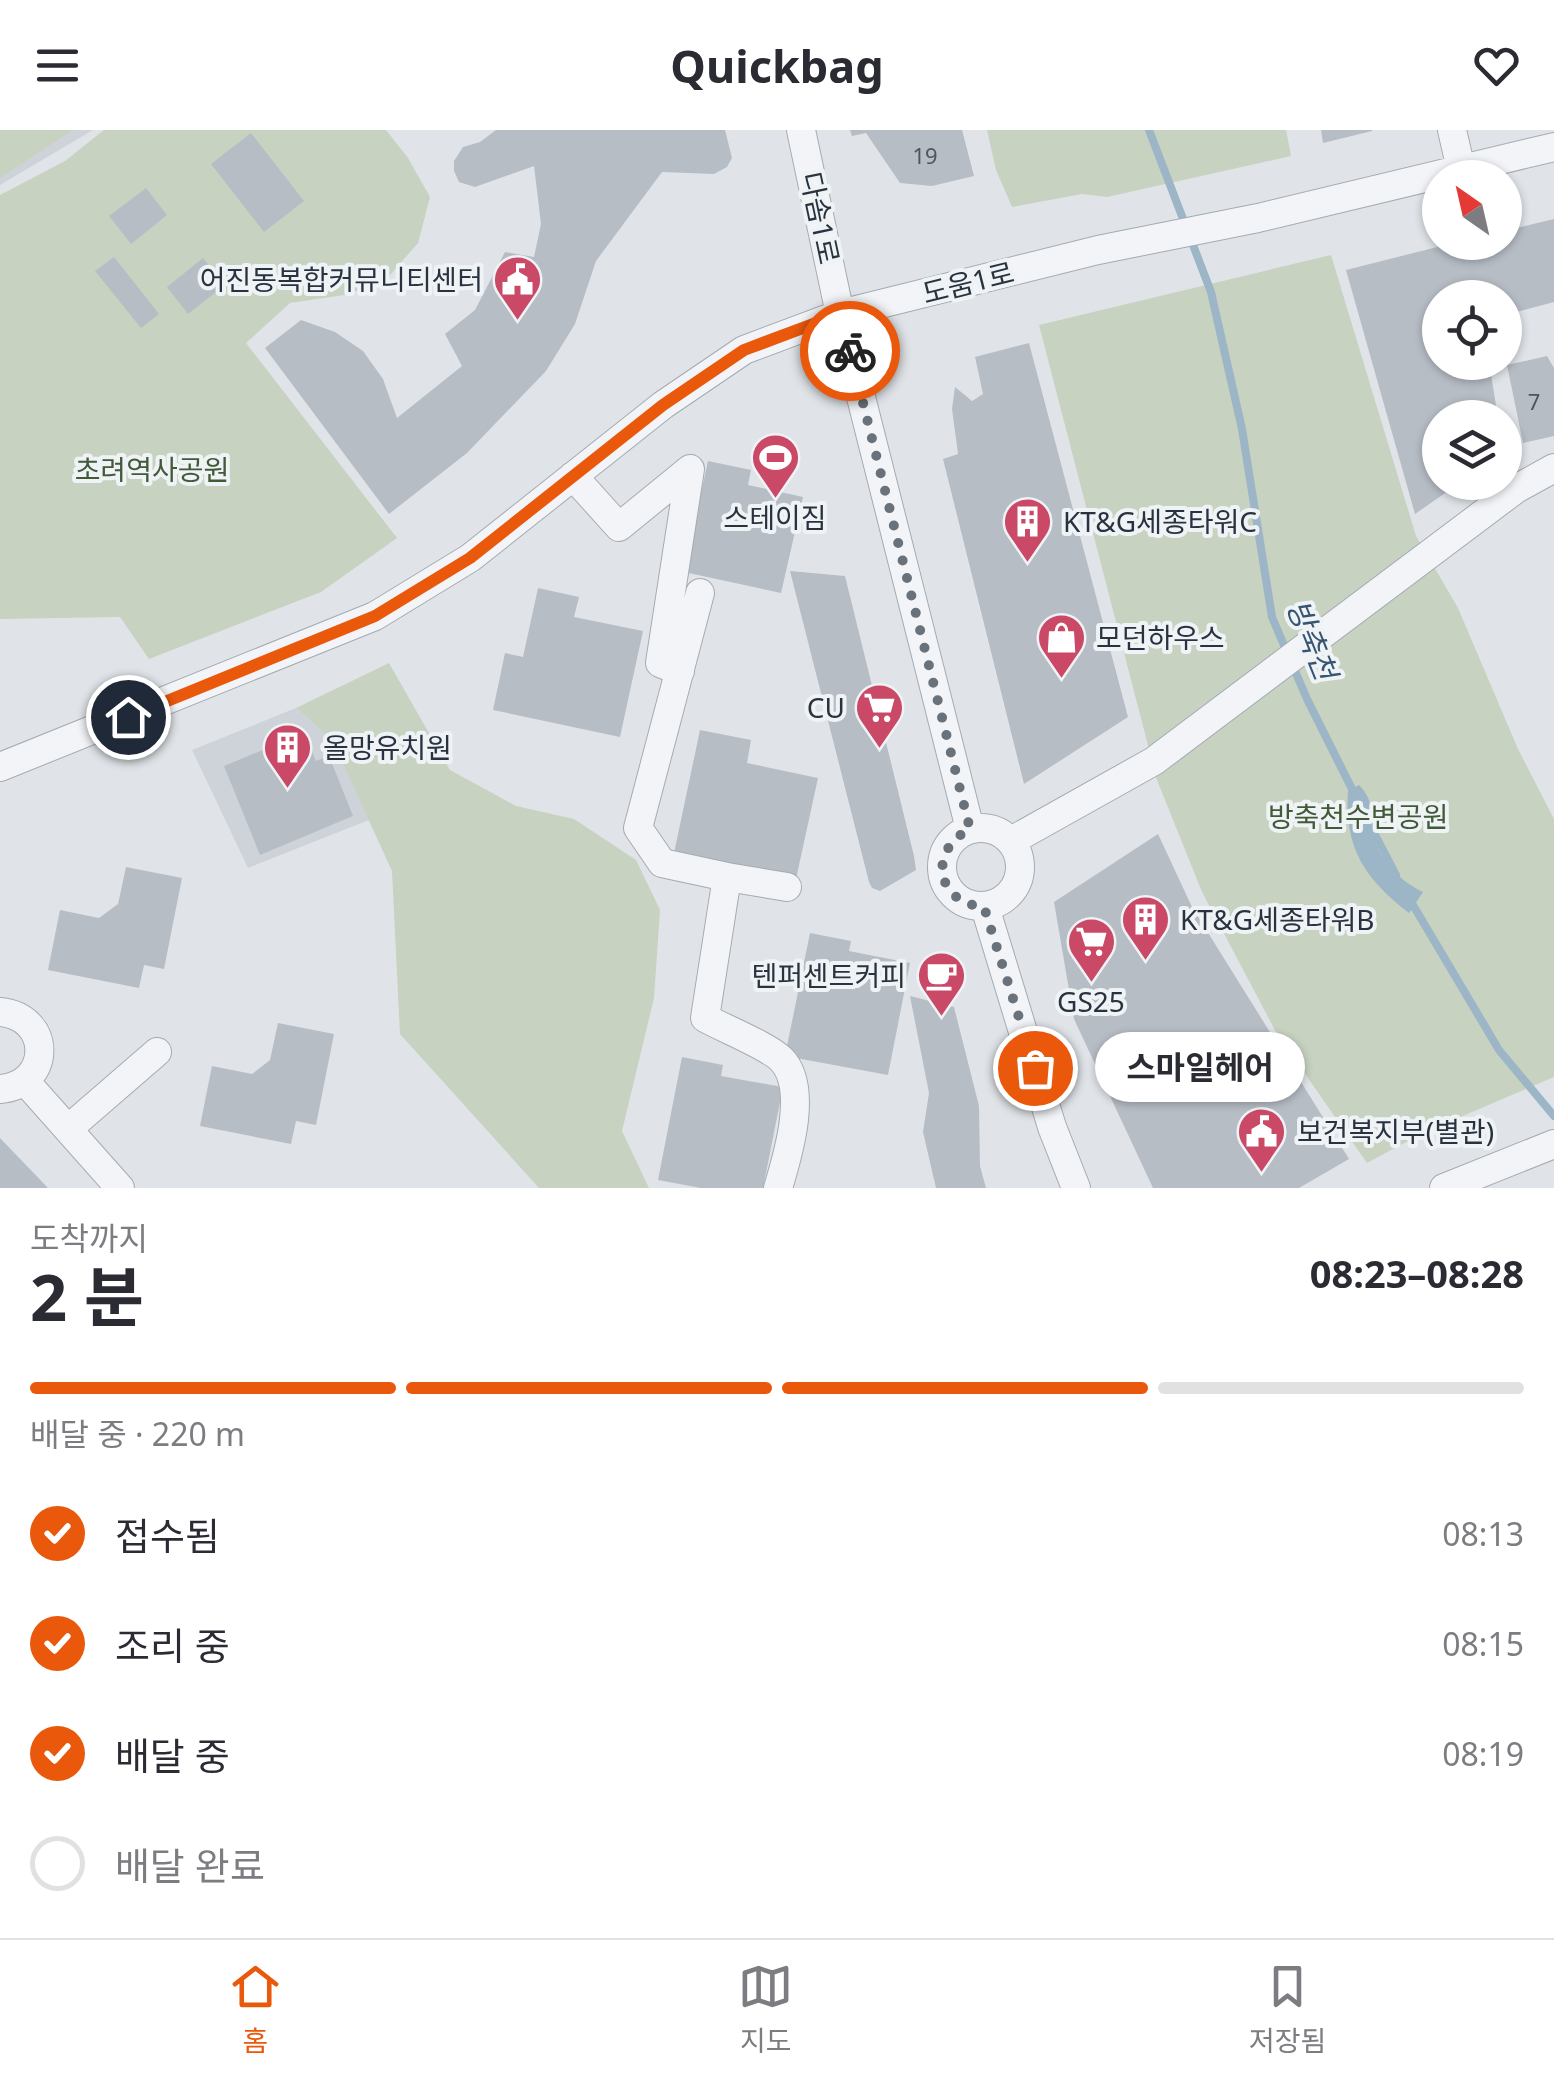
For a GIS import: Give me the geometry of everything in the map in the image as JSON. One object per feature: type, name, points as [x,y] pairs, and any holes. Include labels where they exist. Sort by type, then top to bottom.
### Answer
[{"type":"street","name":"다솜1로","points":[[801,130],[840,314],[970,829]]},
{"type":"street","points":[[1452,130],[1459,160]]},
{"type":"street","points":[[1499,160],[1554,147]]},
{"type":"street","name":"도움1로","points":[[0,767],[375,616],[470,558],[663,405],[744,350],[840,314],[1098,250],[1258,218],[1422,178]]},
{"type":"street","points":[[1011,842],[1154,761],[1516,489],[1554,468]]},
{"type":"street","points":[[573,476],[620,528],[690,470],[660,663],[680,671]]},
{"type":"street","points":[[700,593],[638,828],[662,864],[787,887]]},
{"type":"street","points":[[970,829],[996,830],[1011,842],[1020,860],[1016,886],[1008,897],[984,907],[960,901],[944,882],[943,856],[958,835],[970,829]]},
{"type":"street","points":[[726,877],[705,1018],[781,1059],[794,1082],[791,1141],[778,1188]]},
{"type":"street","points":[[984,907],[1052,1127],[1076,1188]]},
{"type":"street","points":[[0,1012],[22,1018],[37,1036],[38,1061],[13,1085],[68,1129],[120,1188]]},
{"type":"street","points":[[68,1129],[157,1052]]},
{"type":"street","points":[[1450,1184],[1554,1144]]},
{"type":"shaded area","points":[[0,130],[93,130],[0,185]]},
{"type":"shaded area","points":[[296,708],[332,740],[369,820],[248,868],[192,750]]},
{"type":"green space","points":[[0,130],[73,130],[0,178]]},
{"type":"green space","name":"초려역사공원","points":[[104,130],[386,130],[408,158],[430,197],[418,243],[384,282],[344,295],[290,303],[246,343],[397,538],[321,592],[149,659],[120,617],[0,619],[0,195],[65,161]]},
{"type":"green space","points":[[987,130],[1286,130],[1291,156],[1107,197],[1082,194],[1012,207],[996,170]]},
{"type":"green space","name":"방축천수변공원","points":[[1331,255],[1416,536],[1458,608],[1518,749],[1554,819],[1554,1077],[1423,1133],[1367,1163],[1276,1032],[1202,892],[1157,780],[1039,325]]},
{"type":"green space","points":[[389,663],[450,770],[516,806],[574,819],[636,860],[660,910],[654,998],[622,1131],[649,1188],[539,1188],[400,1034],[392,871],[332,740],[296,708]]},
{"type":"water","points":[[1359,785],[1370,804],[1374,838],[1381,855],[1400,877],[1423,892],[1409,913],[1380,888],[1354,846],[1348,791]]},
{"type":"building","name":"어진동복합커뮤니티센터","points":[[496,130],[725,130],[732,158],[727,167],[714,174],[662,172],[596,261],[575,324],[546,371],[467,453],[389,514],[265,348],[301,320],[335,332],[363,351],[383,379],[397,418],[462,366],[445,334],[475,310],[505,252],[534,257],[541,224],[534,166],[475,187],[459,182],[454,161],[463,147],[480,142]]},
{"type":"building","points":[[850,130],[962,130],[974,176],[932,186],[900,183],[866,133],[852,136]]},
{"type":"building","points":[[1321,130],[1372,130],[1372,131],[1323,143]]},
{"type":"building","points":[[251,133],[304,201],[264,232],[211,164]]},
{"type":"building","points":[[146,188],[167,215],[131,244],[109,216]]},
{"type":"building","points":[[1554,219],[1554,302],[1522,310],[1522,280],[1422,280],[1422,380],[1492,380],[1495,400],[1422,400],[1422,500],[1435,500],[1415,514],[1346,270],[1422,251],[1422,260],[1522,260],[1522,227]]},
{"type":"building","points":[[114,257],[159,314],[141,328],[95,271]]},
{"type":"building","points":[[203,258],[225,285],[188,314],[167,287]]},
{"type":"building","name":"KT&G세종타워C","points":[[1029,343],[1128,717],[1024,784],[943,459],[958,454],[952,409],[955,387],[972,401],[983,394],[975,357]]},
{"type":"building","points":[[1547,356],[1554,368],[1554,436],[1523,443],[1522,400],[1514,400],[1510,380],[1522,380],[1522,362]]},
{"type":"building","points":[[708,461],[751,470],[748,485],[803,497],[781,593],[684,572]]},
{"type":"building","points":[[790,571],[845,576],[916,870],[880,891],[869,882]]},
{"type":"building","points":[[538,588],[579,597],[574,617],[643,631],[620,737],[493,710],[505,653],[523,657]]},
{"type":"building","points":[[700,730],[751,740],[747,763],[818,778],[796,879],[674,853]]},
{"type":"building","name":"올망유치원","points":[[304,733],[316,761],[329,756],[353,816],[260,855],[224,766]]},
{"type":"building","name":"KT&G세종타워B","points":[[1158,834],[1192,907],[1349,1159],[1299,1188],[1153,1188],[1074,1019],[1054,902]]},
{"type":"building","points":[[126,867],[182,878],[164,969],[144,965],[139,988],[48,970],[60,910],[99,918],[118,904]]},
{"type":"building","points":[[810,933],[851,941],[849,951],[910,963],[888,1075],[785,1056]]},
{"type":"building","points":[[910,996],[954,1007],[979,1106],[980,1166],[986,1188],[936,1188],[923,1132],[929,1093]]},
{"type":"building","points":[[278,1023],[334,1034],[316,1125],[296,1121],[291,1144],[200,1126],[212,1066],[252,1074],[270,1060]]},
{"type":"building","points":[[682,1057],[723,1065],[721,1076],[783,1087],[763,1188],[701,1188],[658,1180]]},
{"type":"building","points":[[0,1138],[48,1188],[0,1188]]},
{"type":"waterway","name":"방축천","points":[[1149,130],[1211,292],[1242,429],[1272,617],[1355,795]]},
{"type":"waterway","name":"방축천","points":[[1370,825],[1396,875]]},
{"type":"waterway","name":"방축천","points":[[1410,900],[1499,1050],[1554,1116]]},
{"type":"way so far","points":[[850,351],[970,829],[949,844],[943,856],[944,882],[960,901],[984,907],[1035,1068]]},
{"type":"place","name":"어진동복합커뮤니티센터","points":[[518,322]]},
{"type":"place","name":"스테이짐","points":[[775,500]]},
{"type":"place","name":"KT&G세종타워C","points":[[1028,564]]},
{"type":"place","name":"모던하우스","points":[[1061,680]]},
{"type":"place","name":"CU","points":[[880,750]]},
{"type":"place","name":"올망유치원","points":[[288,790]]},
{"type":"place","name":"KT&G세종타워B","points":[[1145,962]]},
{"type":"place","name":"GS25","points":[[1091,984]]},
{"type":"place","name":"텐퍼센트커피","points":[[941,1018]]},
{"type":"place","name":"스마일헤어","points":[[1035,1068]]},
{"type":"place","name":"보건복지부(별관)","points":[[1262,1174]]},
{"type":"route","points":[[128,717],[375,616],[470,558],[663,405],[744,350],[840,314],[850,351]]}]
